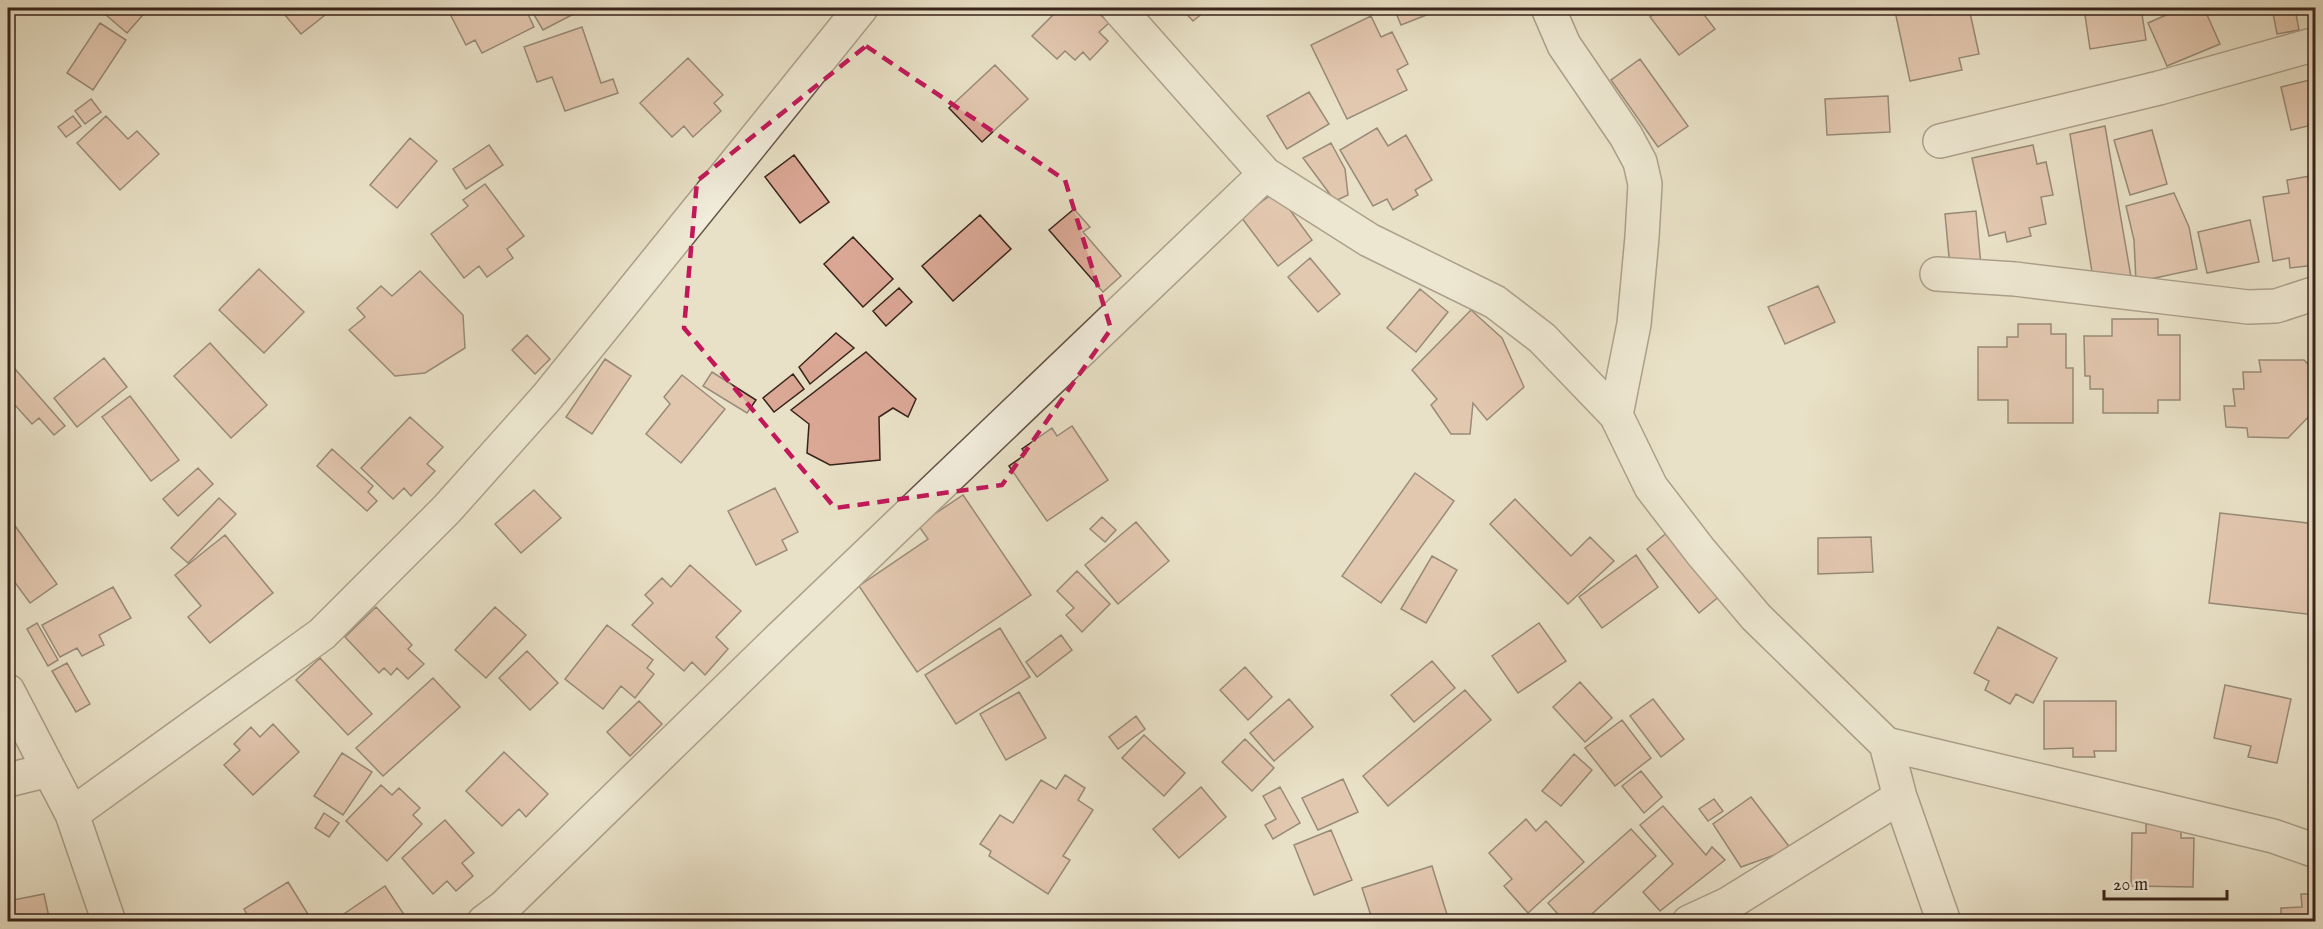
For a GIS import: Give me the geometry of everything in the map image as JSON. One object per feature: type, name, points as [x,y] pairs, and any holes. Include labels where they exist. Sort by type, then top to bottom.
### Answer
[{"type":"street","points":[[72,814],[322,634],[447,509],[547,398],[861,8]]},
{"type":"street","points":[[1119,8],[1265,174],[1369,240],[1496,302],[1542,338],[1616,415],[1652,487],[1701,552],[1756,617],[1886,744],[1900,797],[1944,921]]},
{"type":"street","points":[[1548,8],[1564,45],[1626,136],[1640,162],[1645,184],[1634,324],[1616,415]]},
{"type":"street","points":[[1940,141],[2159,88],[2316,44]]},
{"type":"street","points":[[484,921],[504,907],[778,640],[1265,174]]},
{"type":"street","points":[[1937,274],[2015,279],[2248,307],[2276,306],[2316,293]]},
{"type":"street","points":[[8,691],[72,814],[109,921]]},
{"type":"street","points":[[1886,744],[2273,836],[2316,850]]},
{"type":"street","points":[[8,780],[49,770]]},
{"type":"street","points":[[1689,921],[1728,904],[1900,797]]},
{"type":"highlighted area","points":[[866,46],[1065,180],[1111,329],[1002,485],[835,508],[684,328],[697,181]]},
{"type":"building","points":[[100,8],[149,8],[127,33]]},
{"type":"building","points":[[279,8],[334,8],[301,34]]},
{"type":"building","points":[[459,8],[525,8],[534,27],[482,53],[475,40],[466,45],[449,12]]},
{"type":"building","points":[[530,8],[585,8],[543,30]]},
{"type":"building","points":[[1060,8],[1093,8],[1109,23],[1099,32],[1108,41],[1090,60],[1083,52],[1075,60],[1065,51],[1057,59],[1032,36]]},
{"type":"building","points":[[1181,8],[1209,8],[1193,21]]},
{"type":"building","points":[[1394,8],[1433,8],[1434,12],[1401,25]]},
{"type":"building","points":[[1663,8],[1699,8],[1715,29],[1679,55],[1650,17]]},
{"type":"building","points":[[1927,8],[1928,15],[1969,8],[1979,54],[1959,58],[1962,70],[1910,81],[1895,11]]},
{"type":"building","points":[[2084,8],[2141,8],[2146,40],[2090,49]]},
{"type":"building","points":[[2182,8],[2204,8],[2220,44],[2167,66],[2148,23]]},
{"type":"building","points":[[2272,8],[2295,8],[2299,30],[2277,34]]},
{"type":"building","points":[[1371,16],[1381,37],[1392,32],[1408,64],[1397,70],[1407,90],[1347,119],[1311,45]]},
{"type":"building","points":[[100,23],[126,40],[93,90],[67,73]]},
{"type":"building","points":[[582,27],[601,83],[613,79],[618,93],[565,111],[552,77],[537,82],[524,47]]},
{"type":"building","points":[[688,58],[723,95],[714,103],[721,111],[693,137],[684,126],[672,137],[640,103]]},
{"type":"building","points":[[1640,59],[1688,126],[1658,147],[1611,80]]},
{"type":"building","points":[[995,65],[1028,99],[982,142],[949,108]]},
{"type":"building","points":[[2313,71],[2316,71],[2316,124],[2291,130],[2281,87],[2314,79]]},
{"type":"building","points":[[1309,92],[1329,124],[1287,149],[1267,116]]},
{"type":"building","points":[[1888,96],[1890,132],[1827,135],[1825,99]]},
{"type":"building","points":[[91,99],[101,112],[85,124],[75,111]]},
{"type":"building","points":[[73,116],[81,126],[66,137],[58,127]]},
{"type":"building","points":[[106,116],[128,139],[137,131],[159,154],[120,190],[77,143]]},
{"type":"building","points":[[2105,126],[2131,277],[2092,272],[2070,134]]},
{"type":"building","points":[[1377,128],[1388,146],[1406,135],[1432,180],[1415,190],[1418,195],[1393,210],[1387,199],[1373,206],[1340,150]]},
{"type":"building","points":[[2152,130],[2167,184],[2130,195],[2114,140]]},
{"type":"building","points":[[410,138],[437,161],[397,208],[370,185]]},
{"type":"building","points":[[1331,143],[1345,169],[1348,195],[1335,201],[1303,158]]},
{"type":"building","points":[[489,145],[503,165],[466,189],[453,169]]},
{"type":"building","points":[[2033,145],[2037,164],[2046,162],[2053,195],[2041,197],[2046,224],[2029,228],[2031,236],[2007,242],[2005,232],[1989,236],[1972,158]]},
{"type":"building","points":[[794,155],[829,202],[800,223],[765,177]]},
{"type":"building","points":[[2316,175],[2316,265],[2290,268],[2289,258],[2273,261],[2263,197],[2289,193],[2287,180]]},
{"type":"building","points":[[485,184],[524,236],[507,249],[513,258],[487,277],[479,266],[464,278],[431,234],[468,206],[463,200]]},
{"type":"building","points":[[1276,191],[1312,240],[1278,266],[1241,217]]},
{"type":"building","points":[[2174,193],[2189,227],[2197,269],[2136,282],[2134,240],[2126,206]]},
{"type":"building","points":[[1074,209],[1090,227],[1083,232],[1121,276],[1103,292],[1049,230]]},
{"type":"building","points":[[1976,211],[1981,266],[1950,268],[1945,214]]},
{"type":"building","points":[[980,215],[1011,249],[953,301],[922,266]]},
{"type":"building","points":[[2250,220],[2259,262],[2207,273],[2198,232]]},
{"type":"building","points":[[853,237],[893,279],[863,307],[824,264]]},
{"type":"building","points":[[1310,258],[1340,294],[1318,312],[1288,277]]},
{"type":"building","points":[[259,269],[304,312],[264,353],[219,310]]},
{"type":"building","points":[[420,271],[463,315],[465,348],[425,373],[395,376],[349,330],[365,317],[357,308],[381,286],[392,296]]},
{"type":"building","points":[[1818,286],[1835,322],[1785,344],[1768,307]]},
{"type":"building","points":[[899,288],[912,302],[886,326],[873,311]]},
{"type":"building","points":[[1420,289],[1448,312],[1416,352],[1387,328]]},
{"type":"building","points":[[1471,310],[1502,338],[1524,387],[1487,420],[1473,403],[1470,434],[1451,434],[1431,405],[1437,399],[1412,370]]},
{"type":"building","points":[[2112,319],[2158,319],[2158,335],[2180,335],[2180,400],[2158,400],[2158,413],[2103,413],[2103,389],[2090,389],[2090,376],[2085,376],[2084,336],[2112,336]]},
{"type":"building","points":[[2018,324],[2051,324],[2051,334],[2066,334],[2066,368],[2073,368],[2073,423],[2008,423],[2008,400],[1978,400],[1978,347],[2007,347],[2007,337],[2018,337]]},
{"type":"building","points":[[836,333],[854,348],[810,384],[799,367]]},
{"type":"building","points":[[527,335],[550,359],[535,374],[512,350]]},
{"type":"building","points":[[210,343],[267,405],[231,438],[174,376]]},
{"type":"building","points":[[866,352],[916,399],[908,417],[893,408],[879,417],[880,460],[830,465],[807,453],[809,424],[791,410]]},
{"type":"building","points":[[104,358],[127,387],[77,427],[54,398]]},
{"type":"building","points":[[605,359],[631,376],[592,434],[566,417]]},
{"type":"building","points":[[2259,360],[2304,360],[2316,372],[2316,409],[2288,438],[2248,437],[2247,428],[2226,427],[2224,406],[2235,406],[2233,389],[2244,389],[2243,372],[2261,372]]},
{"type":"building","points":[[8,361],[65,426],[54,435],[39,418],[32,424],[15,405],[8,412]]},
{"type":"building","points":[[712,372],[756,400],[747,413],[703,386]]},
{"type":"building","points":[[793,374],[804,389],[774,412],[763,398]]},
{"type":"building","points":[[682,375],[725,409],[681,463],[646,434],[670,404],[664,397]]},
{"type":"building","points":[[130,396],[179,460],[151,481],[102,417]]},
{"type":"building","points":[[410,417],[443,447],[427,464],[435,471],[411,496],[404,488],[393,499],[361,468]]},
{"type":"building","points":[[1072,426],[1108,480],[1047,521],[1009,466],[1026,454],[1022,449],[1052,428],[1057,436]]},
{"type":"building","points":[[332,449],[373,486],[368,492],[377,501],[367,511],[317,466]]},
{"type":"building","points":[[198,468],[213,484],[178,516],[163,499]]},
{"type":"building","points":[[1415,473],[1454,501],[1381,603],[1342,576]]},
{"type":"building","points":[[775,488],[798,532],[782,540],[787,550],[756,565],[728,511]]},
{"type":"building","points":[[534,490],[561,518],[521,553],[495,524]]},
{"type":"building","points":[[963,495],[1031,595],[917,672],[859,586],[928,539],[918,525]]},
{"type":"building","points":[[219,498],[236,514],[188,563],[171,548]]},
{"type":"building","points":[[1515,499],[1571,556],[1590,537],[1614,561],[1568,604],[1490,524]]},
{"type":"building","points":[[2220,513],[2316,524],[2316,615],[2209,603]]},
{"type":"building","points":[[8,516],[57,584],[30,603],[8,573]]},
{"type":"building","points":[[1102,517],[1116,530],[1105,542],[1090,529]]},
{"type":"building","points":[[1136,522],[1169,561],[1118,604],[1085,565]]},
{"type":"building","points":[[1669,531],[1721,595],[1699,613],[1647,549]]},
{"type":"building","points":[[225,535],[273,593],[210,643],[188,617],[201,606],[175,575]]},
{"type":"building","points":[[1871,537],[1873,572],[1818,574],[1818,538]]},
{"type":"building","points":[[1636,555],[1658,587],[1602,628],[1579,597]]},
{"type":"building","points":[[1432,556],[1457,570],[1426,623],[1401,609]]},
{"type":"building","points":[[690,565],[741,611],[716,637],[728,649],[705,675],[692,662],[684,671],[632,625],[653,603],[645,595],[662,578],[671,587]]},
{"type":"building","points":[[1077,571],[1110,604],[1082,632],[1066,615],[1074,608],[1057,591]]},
{"type":"building","points":[[113,587],[131,618],[99,635],[104,645],[82,656],[77,648],[60,657],[42,625]]},
{"type":"building","points":[[376,607],[412,645],[408,649],[424,664],[408,679],[397,668],[391,675],[384,668],[379,673],[345,637]]},
{"type":"building","points":[[495,607],[526,635],[486,678],[455,650]]},
{"type":"building","points":[[37,623],[58,660],[48,666],[27,629]]},
{"type":"building","points":[[1539,623],[1566,661],[1518,693],[1492,656]]},
{"type":"building","points":[[607,625],[653,660],[647,668],[654,674],[635,698],[621,686],[603,709],[565,679]]},
{"type":"building","points":[[1998,627],[2057,658],[2033,703],[2016,694],[2010,704],[1985,690],[1989,681],[1974,673]]},
{"type":"building","points":[[1000,628],[1030,677],[956,724],[925,675]]},
{"type":"building","points":[[1061,635],[1072,650],[1037,677],[1026,662]]},
{"type":"building","points":[[527,651],[558,683],[530,710],[499,678]]},
{"type":"building","points":[[320,658],[372,714],[348,735],[296,680]]},
{"type":"building","points":[[1432,661],[1455,688],[1414,722],[1391,695]]},
{"type":"building","points":[[67,663],[90,704],[76,712],[52,671]]},
{"type":"building","points":[[1245,667],[1272,697],[1248,720],[1220,690]]},
{"type":"building","points":[[433,678],[460,707],[383,776],[356,748]]},
{"type":"building","points":[[1580,682],[1612,718],[1585,742],[1553,707]]},
{"type":"building","points":[[2225,685],[2291,699],[2277,763],[2248,757],[2251,746],[2214,738]]},
{"type":"building","points":[[1465,690],[1491,720],[1388,806],[1363,776]]},
{"type":"building","points":[[1019,692],[1046,738],[1006,760],[980,714]]},
{"type":"building","points":[[1289,699],[1313,727],[1274,761],[1250,733]]},
{"type":"building","points":[[1653,699],[1684,739],[1661,757],[1630,716]]},
{"type":"building","points":[[639,701],[662,724],[630,756],[607,732]]},
{"type":"building","points":[[2044,701],[2116,701],[2116,751],[2094,751],[2095,757],[2073,757],[2073,748],[2044,749]]},
{"type":"building","points":[[1136,716],[1145,729],[1118,749],[1109,737]]},
{"type":"building","points":[[1622,720],[1651,758],[1615,786],[1585,748]]},
{"type":"building","points":[[273,724],[299,752],[253,795],[224,765],[240,750],[234,744],[251,727],[260,737]]},
{"type":"building","points":[[1144,735],[1185,773],[1164,796],[1122,758]]},
{"type":"building","points":[[1245,739],[1274,768],[1252,791],[1222,762]]},
{"type":"building","points":[[504,752],[548,794],[526,817],[519,809],[502,826],[466,791]]},
{"type":"building","points":[[342,753],[372,772],[343,815],[314,796]]},
{"type":"building","points":[[1574,754],[1592,770],[1561,806],[1542,791]]},
{"type":"building","points":[[1641,771],[1662,797],[1644,813],[1622,786]]},
{"type":"building","points":[[1065,775],[1085,788],[1078,800],[1093,810],[1063,856],[1070,860],[1048,894],[989,856],[991,851],[980,844],[1000,815],[1013,823],[1041,780],[1056,789]]},
{"type":"building","points":[[1343,779],[1358,812],[1318,830],[1302,798]]},
{"type":"building","points":[[381,785],[392,795],[399,788],[420,808],[413,815],[422,824],[387,861],[346,821]]},
{"type":"building","points":[[1201,787],[1226,817],[1179,858],[1153,829]]},
{"type":"building","points":[[1280,787],[1300,823],[1273,839],[1265,825],[1276,819],[1263,796]]},
{"type":"building","points":[[1751,797],[1791,849],[1741,867],[1713,824]]},
{"type":"building","points":[[1714,799],[1723,811],[1708,821],[1699,809]]},
{"type":"building","points":[[1663,806],[1706,855],[1712,847],[1725,860],[1660,911],[1643,892],[1673,864],[1640,825]]},
{"type":"building","points":[[324,813],[339,823],[329,837],[315,828]]},
{"type":"building","points":[[1526,819],[1536,831],[1546,821],[1584,862],[1528,913],[1504,886],[1512,879],[1489,853]]},
{"type":"building","points":[[445,820],[474,853],[462,863],[473,876],[456,891],[447,881],[433,894],[402,858]]},
{"type":"building","points":[[2146,824],[2181,825],[2181,838],[2194,838],[2193,887],[2131,886],[2132,833],[2146,833]]},
{"type":"building","points":[[1631,829],[1656,856],[1583,922],[1565,922],[1548,903]]},
{"type":"building","points":[[1331,830],[1352,880],[1314,895],[1294,845]]},
{"type":"building","points":[[1432,866],[1449,921],[1373,922],[1362,888]]},
{"type":"building","points":[[288,882],[311,919],[306,922],[251,922],[244,909]]},
{"type":"building","points":[[385,886],[409,922],[332,922]]},
{"type":"building","points":[[44,894],[50,922],[8,922],[8,901]]},
{"type":"building","points":[[2301,894],[2316,894],[2316,922],[2281,922],[2281,908],[2302,907]]}]
